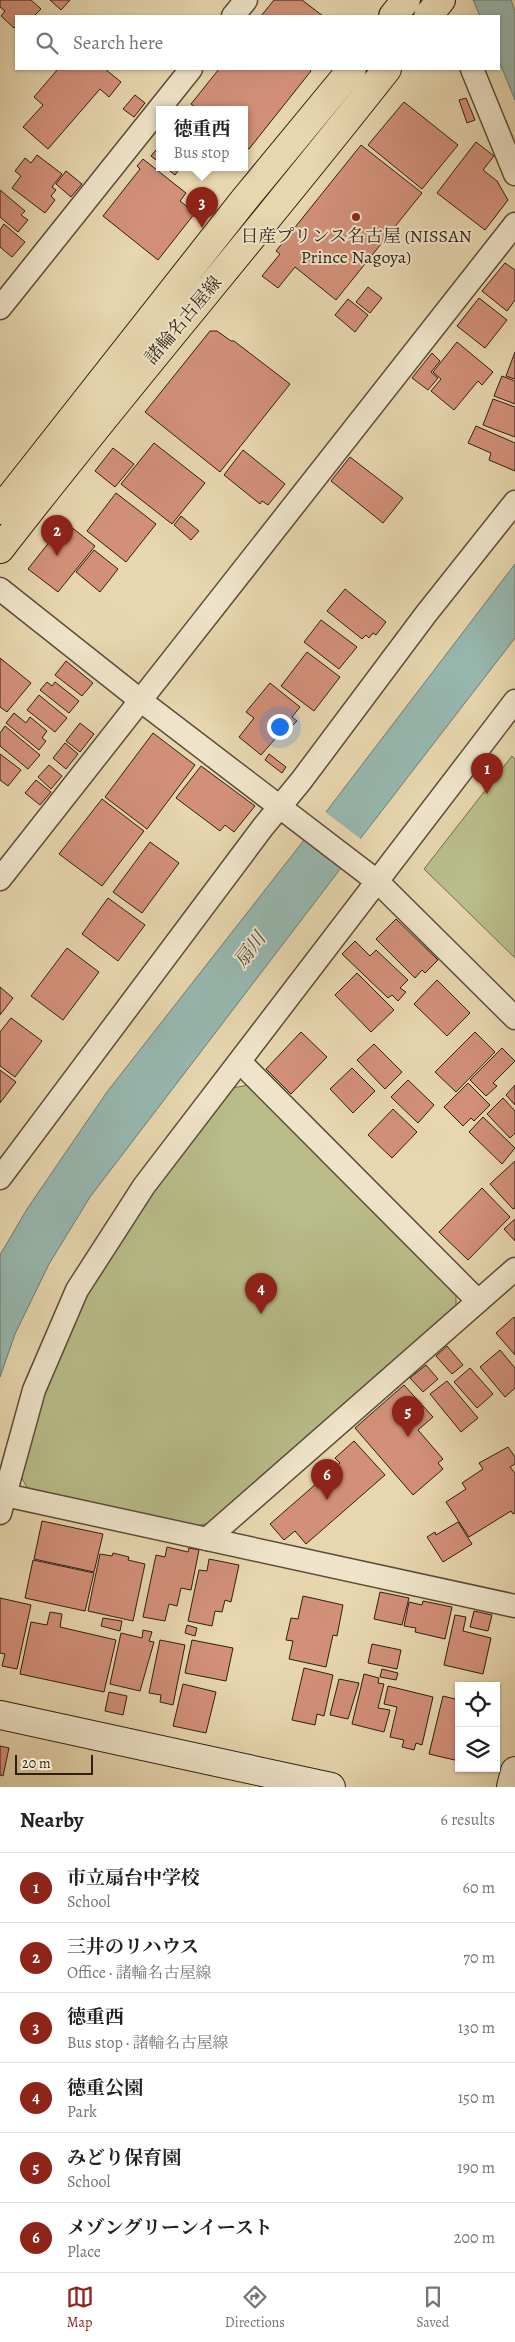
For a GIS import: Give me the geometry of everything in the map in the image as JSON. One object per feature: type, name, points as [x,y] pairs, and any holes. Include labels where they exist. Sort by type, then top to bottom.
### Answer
[{"type":"main road","points":[[394,15],[406,0]]},
{"type":"main road","points":[[429,15],[441,0]]},
{"type":"main road","name":"諸輪名古屋線","points":[[0,510],[244,200],[351,70]]},
{"type":"main road","name":"諸輪名古屋線","points":[[0,549],[151,358],[273,213],[386,70]]},
{"type":"street","points":[[234,15],[246,0]]},
{"type":"street","points":[[445,0],[451,15]]},
{"type":"street","points":[[161,106],[190,70]]},
{"type":"street","points":[[472,70],[515,174]]},
{"type":"street","points":[[0,308],[156,113]]},
{"type":"street","points":[[0,878],[515,224]]},
{"type":"street","points":[[3,1168],[263,827],[281,807],[426,614],[515,502]]},
{"type":"street","points":[[0,589],[140,700],[281,807],[353,865],[378,882],[515,1018]]},
{"type":"street","points":[[515,701],[144,1186],[77,1290],[34,1390],[2,1504],[207,1539],[515,1606]]},
{"type":"street","points":[[240,1062],[478,1301]]},
{"type":"street","points":[[207,1539],[515,1268]]},
{"type":"street","points":[[0,1715],[331,1787]]},
{"type":"street","points":[[511,1787],[515,1772]]},
{"type":"green space","points":[[512,756],[515,759],[515,958],[424,869]]},
{"type":"green space","points":[[249,1085],[456,1291],[456,1305],[209,1523],[195,1526],[28,1489],[20,1475],[39,1404],[86,1296],[156,1187],[232,1088]]},
{"type":"water","points":[[473,0],[511,0],[515,11],[515,100],[500,63],[500,15],[480,15]]},
{"type":"water","name":"扇川","points":[[515,564],[515,638],[360,839],[341,868],[90,1197],[49,1264],[15,1334],[0,1377],[0,1255],[27,1209],[107,1092],[326,812]]},
{"type":"pier","points":[[324,811],[362,840],[343,870],[302,837]]},
{"type":"building","points":[[0,0],[31,0],[41,9],[35,15],[15,15],[14,28],[1,16],[5,11],[0,7]]},
{"type":"building","points":[[50,0],[70,0],[61,10]]},
{"type":"building","points":[[274,0],[302,0],[322,15],[262,15]]},
{"type":"building","points":[[57,70],[106,70],[121,82],[109,97],[100,89],[48,149],[23,127],[43,105],[34,97]]},
{"type":"building","points":[[218,70],[311,71],[249,149],[248,106],[194,106],[191,104]]},
{"type":"building","points":[[135,95],[145,103],[134,117],[123,109]]},
{"type":"building","points":[[466,98],[475,120],[467,123],[459,100]]},
{"type":"building","points":[[404,102],[458,145],[422,189],[368,145]]},
{"type":"building","points":[[476,142],[494,156],[483,170],[497,181],[508,200],[485,230],[437,193]]},
{"type":"building","points":[[361,145],[422,193],[336,300],[295,267],[278,288],[262,276],[280,254],[276,251]]},
{"type":"building","points":[[156,150],[156,160],[151,156]]},
{"type":"building","points":[[37,155],[62,174],[52,187],[56,190],[51,196],[55,200],[45,213],[12,188],[21,176],[15,171],[25,158],[31,163]]},
{"type":"building","points":[[143,159],[186,193],[180,201],[195,213],[158,260],[103,216],[140,169],[137,166]]},
{"type":"building","points":[[66,171],[82,184],[71,197],[56,184]]},
{"type":"building","points":[[170,171],[178,171],[175,175]]},
{"type":"building","points":[[0,190],[25,211],[21,215],[28,220],[18,232],[0,217]]},
{"type":"building","points":[[4,224],[25,242],[12,257],[0,247],[0,230]]},
{"type":"building","points":[[505,263],[515,270],[515,300],[507,311],[482,291]]},
{"type":"building","points":[[368,287],[382,298],[370,313],[356,302]]},
{"type":"building","points":[[479,298],[507,320],[485,348],[457,326]]},
{"type":"building","points":[[348,299],[368,315],[355,332],[335,315]]},
{"type":"building","points":[[210,331],[217,331],[231,341],[234,341],[290,384],[220,472],[145,412]]},
{"type":"building","points":[[457,342],[493,372],[482,385],[478,381],[454,410],[431,391],[441,379],[433,372]]},
{"type":"building","points":[[515,352],[515,379],[506,376]]},
{"type":"building","points":[[432,353],[440,361],[431,372],[438,378],[428,390],[412,378]]},
{"type":"building","points":[[502,376],[515,381],[515,404],[494,396]]},
{"type":"building","points":[[493,399],[515,407],[515,437],[483,425]]},
{"type":"building","points":[[476,426],[515,443],[515,471],[489,460],[491,453],[468,443]]},
{"type":"building","points":[[154,443],[205,483],[172,524],[121,484]]},
{"type":"building","points":[[113,448],[134,464],[115,487],[95,471]]},
{"type":"building","points":[[243,450],[285,484],[268,505],[262,501],[260,504],[224,475]]},
{"type":"building","points":[[350,457],[403,498],[383,523],[331,481]]},
{"type":"building","points":[[116,493],[156,524],[126,562],[87,531]]},
{"type":"building","points":[[181,516],[199,531],[191,540],[174,525]]},
{"type":"building","points":[[65,522],[95,546],[58,592],[28,569]]},
{"type":"building","points":[[94,550],[118,569],[100,592],[76,572]]},
{"type":"building","points":[[345,589],[386,622],[376,635],[373,633],[369,638],[366,635],[362,639],[327,611]]},
{"type":"building","points":[[321,620],[357,647],[339,669],[304,642]]},
{"type":"building","points":[[307,652],[340,677],[314,711],[281,686]]},
{"type":"building","points":[[0,658],[31,683],[7,712],[0,707]]},
{"type":"building","points":[[66,661],[93,683],[82,696],[55,675]]},
{"type":"building","points":[[47,682],[52,686],[55,682],[79,701],[69,713],[40,690]]},
{"type":"building","points":[[270,683],[300,707],[292,717],[297,721],[291,727],[288,724],[261,755],[239,737],[254,718],[246,712]]},
{"type":"building","points":[[39,695],[67,718],[55,732],[27,710]]},
{"type":"building","points":[[14,713],[26,723],[30,717],[47,731],[42,738],[46,741],[39,750],[6,723]]},
{"type":"building","points":[[80,723],[94,734],[80,752],[66,741]]},
{"type":"building","points":[[5,726],[40,755],[28,769],[0,746],[0,733]]},
{"type":"building","points":[[153,733],[195,765],[147,829],[105,797]]},
{"type":"building","points":[[65,743],[78,754],[66,769],[53,758]]},
{"type":"building","points":[[0,754],[21,770],[8,786],[0,780]]},
{"type":"building","points":[[269,754],[286,767],[282,773],[265,760]]},
{"type":"building","points":[[49,765],[62,776],[51,789],[38,777]]},
{"type":"building","points":[[201,766],[255,806],[234,832],[225,825],[220,831],[176,798]]},
{"type":"building","points":[[36,780],[51,792],[40,805],[25,793]]},
{"type":"building","points":[[102,799],[144,831],[102,886],[59,854]]},
{"type":"building","points":[[150,842],[179,863],[142,913],[113,892]]},
{"type":"building","points":[[108,898],[145,925],[118,961],[82,934]]},
{"type":"building","points":[[396,919],[438,960],[425,973],[422,970],[415,978],[376,939]]},
{"type":"building","points":[[355,941],[370,956],[376,950],[408,980],[400,988],[406,992],[398,1001],[392,995],[388,998],[342,954]]},
{"type":"building","points":[[67,948],[99,972],[63,1020],[31,996]]},
{"type":"building","points":[[357,973],[394,1010],[371,1032],[335,995]]},
{"type":"building","points":[[437,980],[470,1013],[447,1036],[414,1004]]},
{"type":"building","points":[[0,987],[13,998],[0,1015]]},
{"type":"building","points":[[11,1018],[42,1041],[15,1077],[0,1066],[0,1032]]},
{"type":"building","points":[[301,1032],[327,1057],[291,1094],[266,1069]]},
{"type":"building","points":[[475,1032],[495,1052],[456,1092],[435,1072]]},
{"type":"building","points":[[374,1044],[402,1072],[385,1089],[357,1060]]},
{"type":"building","points":[[502,1048],[515,1061],[493,1083],[497,1086],[486,1096],[470,1080]]},
{"type":"building","points":[[352,1068],[375,1091],[353,1113],[330,1089]]},
{"type":"building","points":[[0,1070],[16,1082],[0,1103]]},
{"type":"building","points":[[408,1080],[434,1105],[418,1123],[391,1097]]},
{"type":"building","points":[[468,1083],[490,1105],[474,1121],[471,1118],[463,1126],[444,1107]]},
{"type":"building","points":[[515,1085],[515,1105],[506,1095]]},
{"type":"building","points":[[503,1098],[515,1111],[515,1133],[510,1138],[487,1114]]},
{"type":"building","points":[[393,1109],[417,1132],[392,1158],[368,1135]]},
{"type":"building","points":[[483,1117],[515,1148],[502,1164],[469,1132]]},
{"type":"building","points":[[515,1161],[515,1208],[513,1209],[490,1184]]},
{"type":"building","points":[[482,1188],[510,1217],[468,1260],[439,1232]]},
{"type":"building","points":[[515,1219],[515,1241],[504,1229]]},
{"type":"building","points":[[515,1318],[515,1355],[496,1333]]},
{"type":"building","points":[[447,1346],[463,1365],[452,1374],[436,1356]]},
{"type":"building","points":[[500,1350],[515,1368],[515,1388],[505,1397],[480,1367]]},
{"type":"building","points":[[426,1365],[438,1379],[423,1392],[410,1378]]},
{"type":"building","points":[[470,1368],[493,1394],[477,1408],[454,1382]]},
{"type":"building","points":[[447,1381],[478,1418],[461,1432],[430,1394]]},
{"type":"building","points":[[404,1385],[433,1417],[418,1430],[443,1459],[438,1463],[443,1469],[413,1495],[355,1428]]},
{"type":"building","points":[[354,1441],[385,1475],[306,1544],[295,1531],[284,1540],[270,1524],[340,1463],[335,1458]]},
{"type":"building","points":[[508,1447],[515,1457],[515,1464],[510,1467],[515,1473],[515,1513],[513,1514],[511,1511],[469,1537],[446,1502],[466,1489],[462,1483],[483,1469],[479,1463]]},
{"type":"building","points":[[42,1521],[103,1534],[94,1572],[34,1559]]},
{"type":"building","points":[[458,1522],[472,1544],[443,1562],[427,1537],[435,1532],[436,1535]]},
{"type":"building","points":[[167,1547],[188,1552],[189,1548],[199,1550],[191,1590],[181,1588],[177,1606],[169,1604],[165,1621],[143,1617],[156,1555],[165,1557]]},
{"type":"building","points":[[113,1553],[129,1557],[128,1560],[145,1564],[133,1621],[88,1611],[100,1554],[112,1556]]},
{"type":"building","points":[[209,1559],[239,1565],[231,1602],[225,1600],[222,1612],[215,1611],[212,1626],[188,1621],[199,1570],[207,1571]]},
{"type":"building","points":[[33,1560],[94,1573],[85,1611],[25,1598]]},
{"type":"building","points":[[380,1592],[409,1598],[402,1625],[374,1619]]},
{"type":"building","points":[[303,1596],[343,1605],[337,1636],[333,1635],[326,1667],[289,1659],[293,1641],[286,1640],[291,1618],[298,1619]]},
{"type":"building","points":[[0,1598],[31,1605],[17,1669],[2,1666],[5,1654],[0,1653]]},
{"type":"building","points":[[423,1601],[452,1607],[445,1639],[415,1632],[416,1628],[404,1626],[409,1602],[422,1605]]},
{"type":"building","points":[[474,1611],[492,1615],[488,1631],[470,1627]]},
{"type":"building","points":[[50,1612],[62,1614],[60,1627],[116,1640],[104,1692],[20,1674],[31,1622],[47,1625]]},
{"type":"building","points":[[455,1615],[466,1617],[463,1631],[491,1638],[483,1674],[444,1665]]},
{"type":"building","points":[[103,1618],[122,1621],[120,1631],[101,1626]]},
{"type":"building","points":[[187,1625],[197,1628],[195,1636],[185,1633]]},
{"type":"building","points":[[143,1630],[152,1632],[149,1641],[154,1642],[140,1691],[110,1684],[121,1633],[142,1638]]},
{"type":"building","points":[[160,1640],[185,1645],[173,1705],[160,1702],[161,1695],[149,1693]]},
{"type":"building","points":[[192,1640],[233,1648],[226,1681],[185,1673]]},
{"type":"building","points":[[372,1644],[401,1650],[397,1669],[368,1663]]},
{"type":"building","points":[[304,1668],[333,1675],[324,1716],[317,1714],[315,1725],[292,1720]]},
{"type":"building","points":[[382,1669],[398,1673],[396,1680],[380,1677]]},
{"type":"building","points":[[364,1674],[379,1678],[378,1683],[384,1684],[378,1708],[390,1710],[384,1732],[352,1724]]},
{"type":"building","points":[[339,1679],[359,1683],[348,1719],[330,1715]]},
{"type":"building","points":[[183,1684],[216,1692],[206,1733],[173,1726]]},
{"type":"building","points":[[388,1686],[433,1697],[422,1745],[416,1743],[414,1750],[402,1747],[404,1740],[390,1737],[397,1707],[384,1704]]},
{"type":"building","points":[[109,1692],[127,1696],[123,1715],[105,1711]]},
{"type":"building","points":[[443,1696],[455,1699],[455,1760],[429,1754]]},
{"type":"building","points":[[0,1746],[9,1748],[3,1776],[0,1775]]},
{"type":"place","name":"日産プリンス名古屋 (NISSAN Prince Nagoya)","points":[[356,217]]},
{"type":"place","name":"徳重西","points":[[202,228]]},
{"type":"place","name":"三井のリハウス","points":[[57,556]]},
{"type":"place","name":"市立扇台中学校","points":[[487,794]]},
{"type":"place","name":"徳重公園","points":[[261,1314]]},
{"type":"place","name":"みどり保育園","points":[[408,1437]]},
{"type":"place","name":"メゾングリーンイースト","points":[[327,1500]]}]
